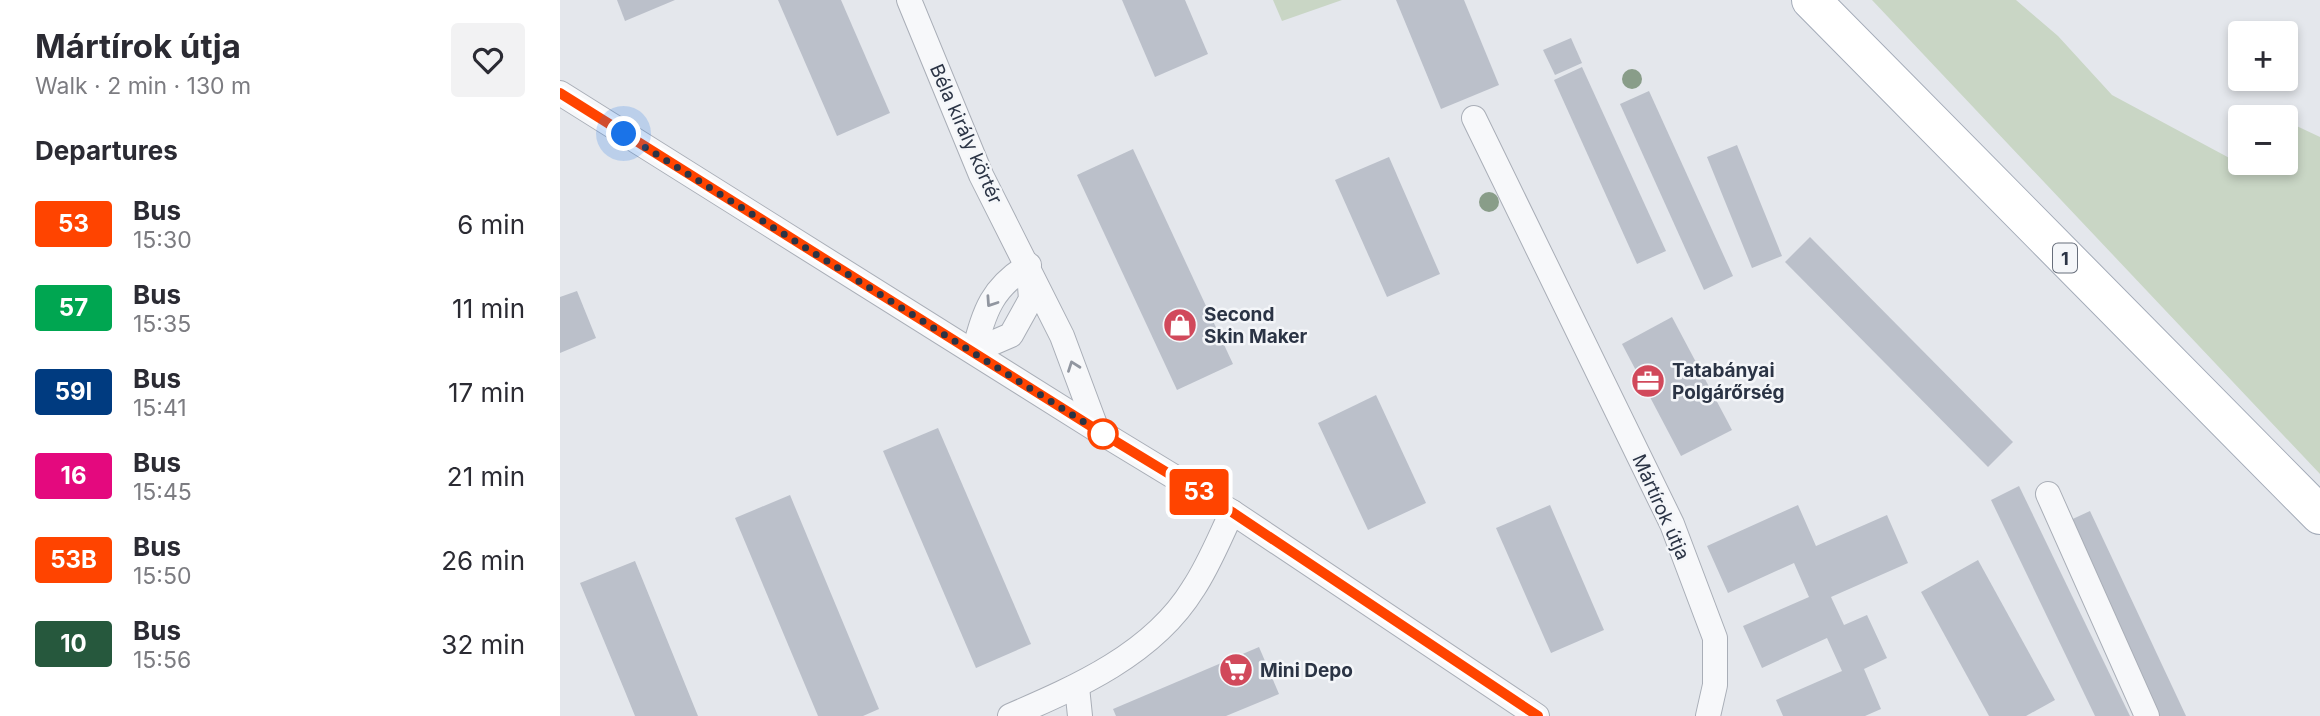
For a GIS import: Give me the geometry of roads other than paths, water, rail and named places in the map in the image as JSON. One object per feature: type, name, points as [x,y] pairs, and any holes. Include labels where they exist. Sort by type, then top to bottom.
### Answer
[{"type":"main road","name":"1","points":[[1811,0],[2320,515]]},
{"type":"street","name":"Béla király körtér","points":[[909,0],[981,174],[1062,336],[1097,430]]},
{"type":"street","points":[[560,93],[1232,512],[1538,716]]},
{"type":"street","name":"Mártírok útja","points":[[1474,118],[1672,524],[1715,638],[1715,685],[1708,716]]},
{"type":"street","name":"Béla király körtér","points":[[974,351],[1011,335],[1031,299],[1028,265]]},
{"type":"street","points":[[974,351],[986,307],[1010,277],[1028,265]]},
{"type":"street","points":[[2048,494],[2147,716]]},
{"type":"street","points":[[1010,716],[1077,687],[1118,662],[1160,627],[1193,590],[1232,512]]},
{"type":"street","points":[[1077,687],[1080,716]]},
{"type":"place","name":"Second Skin Maker","points":[[1180,325]]},
{"type":"place","name":"Tatabányai Polgárőrség","points":[[1648,381]]},
{"type":"place","name":"Mini Depo","points":[[1236,670]]}]
